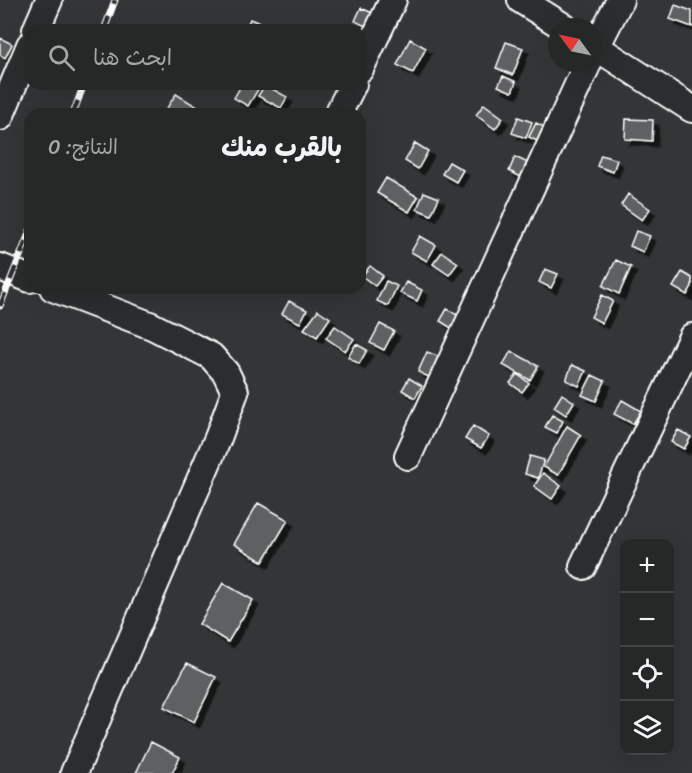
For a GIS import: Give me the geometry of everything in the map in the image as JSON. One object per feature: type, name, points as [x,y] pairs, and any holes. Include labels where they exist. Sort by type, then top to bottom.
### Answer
[{"type":"street","points":[[39,24],[49,0]]},
{"type":"street","points":[[366,56],[393,0]]},
{"type":"street","points":[[521,0],[550,18]]},
{"type":"street","points":[[602,35],[620,0]]},
{"type":"street","points":[[602,57],[692,109]]},
{"type":"street","points":[[0,117],[24,59]]},
{"type":"street","points":[[408,456],[584,72]]},
{"type":"street","points":[[341,108],[350,90]]},
{"type":"street","points":[[0,267],[24,277]]},
{"type":"street","points":[[69,294],[152,326],[211,356],[226,373],[235,392],[218,438],[74,773]]},
{"type":"street","points":[[584,566],[692,337]]},
{"type":"building","points":[[675,5],[692,11],[692,27],[670,19]]},
{"type":"building","points":[[361,8],[384,18],[378,32],[366,26],[366,24],[355,21]]},
{"type":"building","points":[[250,19],[262,24],[248,24]]},
{"type":"building","points":[[0,38],[12,44],[5,58],[0,55]]},
{"type":"building","points":[[410,39],[426,48],[413,73],[397,65]]},
{"type":"building","points":[[506,42],[523,48],[513,75],[496,68]]},
{"type":"building","points":[[503,76],[516,82],[512,92],[498,86]]},
{"type":"building","points":[[239,90],[258,90],[248,106],[234,98]]},
{"type":"building","points":[[262,90],[274,90],[287,97],[281,108],[258,96]]},
{"type":"building","points":[[176,94],[199,108],[167,108]]},
{"type":"building","points":[[484,104],[503,118],[495,129],[476,115]]},
{"type":"building","points":[[518,117],[532,122],[526,138],[512,133]]},
{"type":"building","points":[[626,119],[653,120],[652,141],[625,139]]},
{"type":"building","points":[[536,123],[550,130],[543,144],[529,137]]},
{"type":"building","points":[[415,143],[428,151],[418,169],[405,161]]},
{"type":"building","points":[[601,155],[617,160],[613,172],[597,166]]},
{"type":"building","points":[[515,157],[528,163],[521,177],[509,171]]},
{"type":"building","points":[[449,162],[463,170],[456,182],[442,174]]},
{"type":"building","points":[[386,178],[418,197],[409,212],[377,193]]},
{"type":"building","points":[[424,192],[439,198],[431,215],[417,209]]},
{"type":"building","points":[[628,194],[650,209],[642,220],[621,205]]},
{"type":"building","points":[[636,231],[650,236],[643,252],[630,246]]},
{"type":"building","points":[[420,236],[436,245],[427,261],[411,252]]},
{"type":"building","points":[[442,252],[458,263],[449,275],[433,264]]},
{"type":"building","points":[[616,260],[631,267],[619,294],[603,286]]},
{"type":"building","points":[[370,266],[383,276],[375,286],[366,279],[366,271]]},
{"type":"building","points":[[545,269],[558,274],[551,288],[539,282]]},
{"type":"building","points":[[682,272],[692,278],[692,286],[687,295],[673,287]]},
{"type":"building","points":[[386,281],[397,286],[388,306],[377,301]]},
{"type":"building","points":[[406,282],[422,290],[417,301],[400,293]]},
{"type":"building","points":[[602,295],[613,301],[602,323],[591,317]]},
{"type":"building","points":[[289,301],[307,310],[300,323],[282,314]]},
{"type":"building","points":[[447,309],[461,317],[453,329],[440,321]]},
{"type":"building","points":[[318,310],[330,318],[317,337],[304,329]]},
{"type":"building","points":[[380,324],[394,331],[384,350],[370,343]]},
{"type":"building","points":[[335,326],[354,339],[345,351],[326,338]]},
{"type":"building","points":[[356,344],[367,350],[359,364],[348,357]]},
{"type":"building","points":[[511,351],[538,366],[530,380],[503,365]]},
{"type":"building","points":[[427,352],[440,357],[431,378],[418,372]]},
{"type":"building","points":[[572,365],[586,371],[579,386],[566,380]]},
{"type":"building","points":[[517,374],[529,383],[522,392],[510,383]]},
{"type":"building","points":[[592,375],[605,381],[596,401],[582,395]]},
{"type":"building","points":[[409,378],[422,386],[415,398],[402,390]]},
{"type":"building","points":[[562,394],[574,402],[566,415],[554,407]]},
{"type":"building","points":[[622,400],[641,411],[633,424],[614,414]]},
{"type":"building","points":[[552,415],[563,421],[557,433],[545,427]]},
{"type":"building","points":[[473,426],[489,436],[481,448],[465,439]]},
{"type":"building","points":[[567,426],[581,435],[558,475],[544,467]]},
{"type":"building","points":[[678,430],[691,437],[684,449],[671,442]]},
{"type":"building","points":[[530,456],[544,460],[538,478],[525,474]]},
{"type":"building","points":[[543,473],[561,486],[552,499],[534,486]]},
{"type":"building","points":[[258,503],[288,520],[263,562],[234,544]]},
{"type":"building","points":[[223,583],[253,600],[228,642],[199,624]]},
{"type":"building","points":[[187,663],[216,677],[194,722],[164,707]]},
{"type":"building","points":[[151,742],[180,757],[172,773],[136,773]]},
{"type":"railway","points":[[106,24],[115,0]]},
{"type":"railway","points":[[75,108],[82,90]]},
{"type":"railway","points":[[0,306],[24,246]]}]
